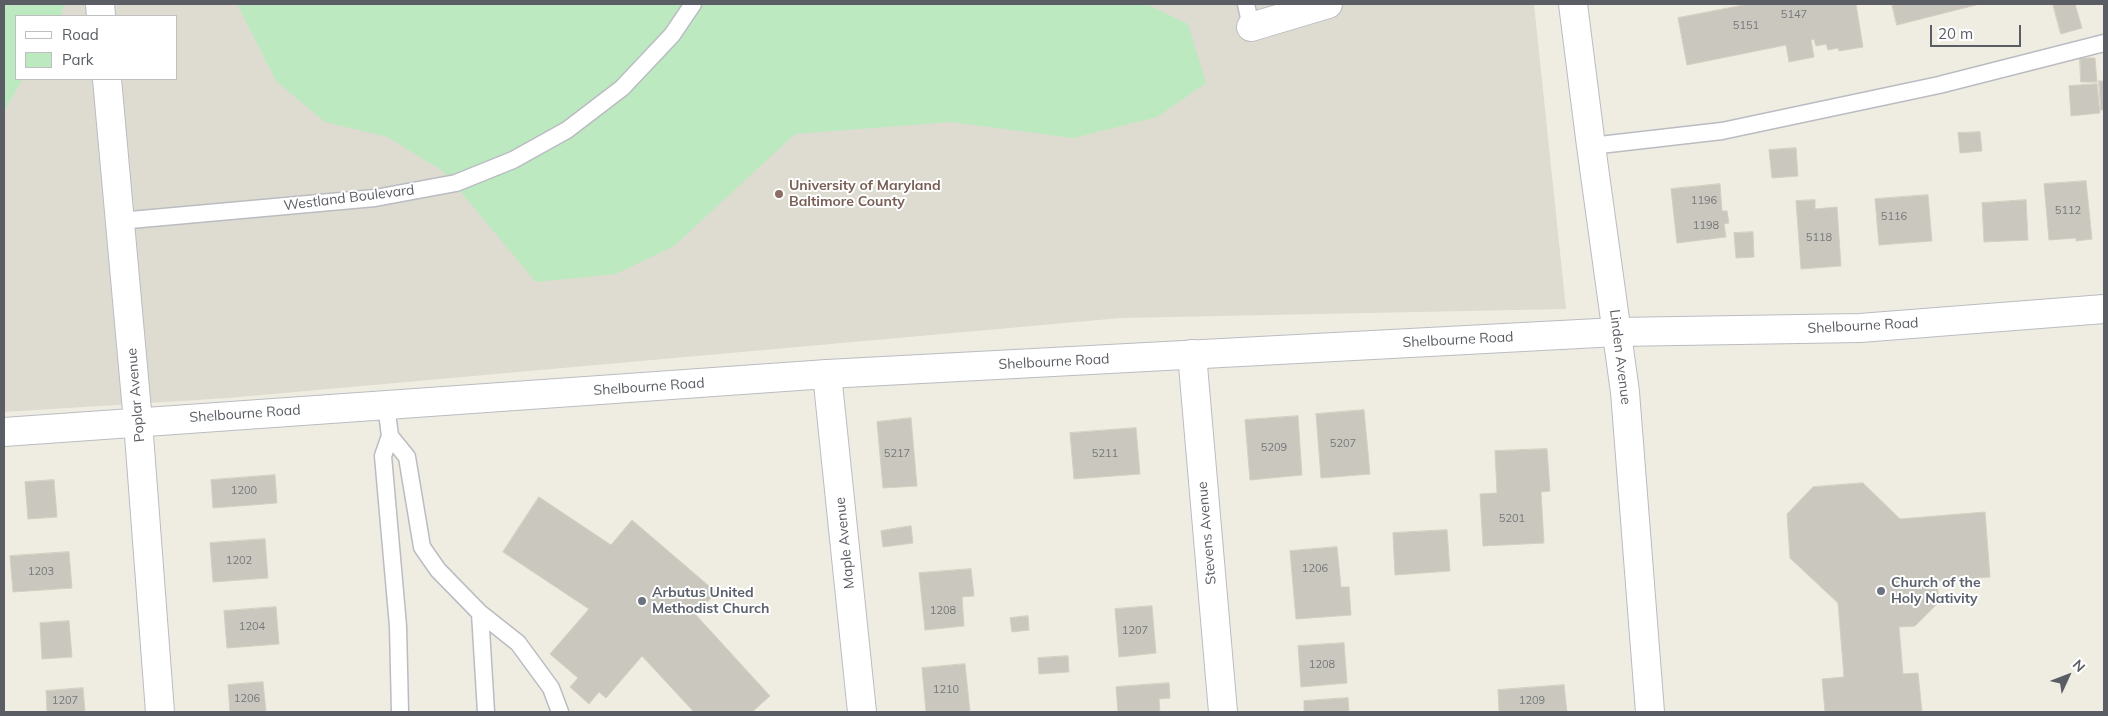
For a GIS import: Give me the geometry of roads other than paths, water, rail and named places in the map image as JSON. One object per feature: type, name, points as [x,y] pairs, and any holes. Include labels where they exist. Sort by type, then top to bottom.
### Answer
[{"type":"street","points":[[1248,16],[1328,4]]},
{"type":"street","name":"Linden Avenue","points":[[1573,4],[1625,392],[1650,712]]},
{"type":"street","name":"Poplar Avenue","points":[[107,80],[138,422],[160,712]]},
{"type":"street","name":"Shelbourne Road","points":[[4,432],[828,374],[1617,332],[1860,328],[2104,309]]},
{"type":"street","name":"Stevens Avenue","points":[[1192,354],[1223,712]]},
{"type":"street","name":"Maple Avenue","points":[[828,374],[862,712]]},
{"type":"lane","name":"Westland Boulevard","points":[[119,221],[374,198],[456,183],[513,160],[567,130],[622,88],[672,35],[693,4]]},
{"type":"lane","points":[[1591,146],[1722,131],[1939,86],[2104,43]]},
{"type":"lane","points":[[386,405],[390,436],[383,456],[398,626],[400,712]]},
{"type":"lane","points":[[390,436],[407,457],[422,547],[438,570],[480,613],[518,643],[551,688],[560,712]]},
{"type":"lane","points":[[480,613],[486,712]]},
{"type":"place","name":"University of Maryland Baltimore County","points":[[779,194]]},
{"type":"place","name":"Church of the Holy Nativity","points":[[1881,591]]},
{"type":"place","name":"Arbutus United Methodist Church","points":[[642,601]]}]
